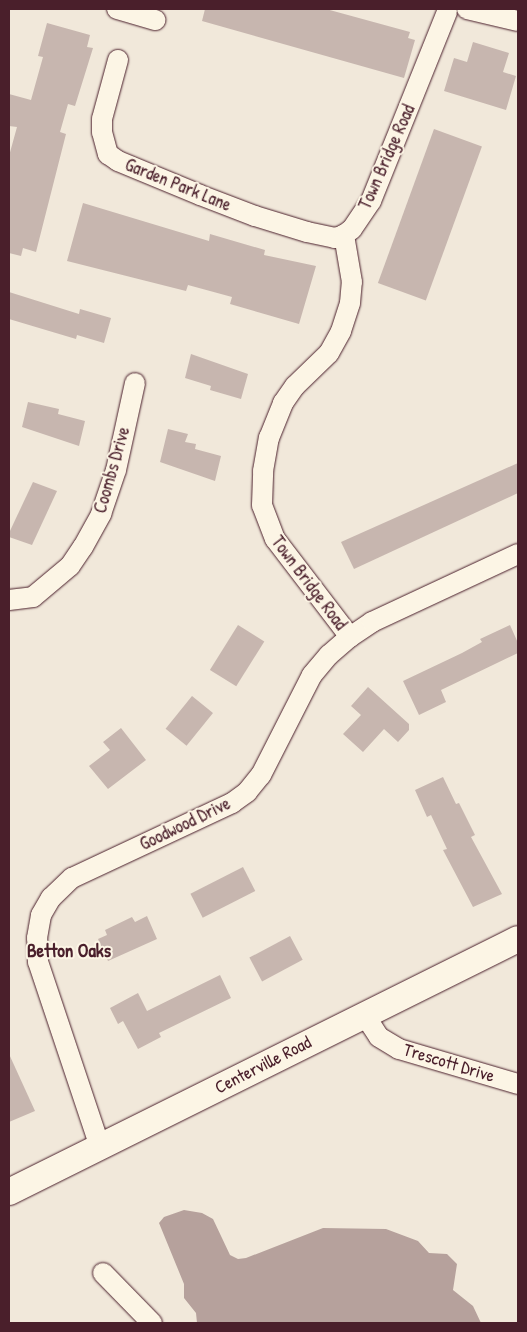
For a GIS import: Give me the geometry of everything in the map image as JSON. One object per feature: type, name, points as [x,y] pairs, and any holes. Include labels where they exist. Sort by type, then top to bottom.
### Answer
[{"type":"main road","name":"Centerville Road","points":[[9,1192],[518,939]]},
{"type":"street","points":[[117,9],[155,20]]},
{"type":"street","points":[[455,10],[518,21]]},
{"type":"street","name":"Town Bridge Road","points":[[350,637],[275,539],[262,506],[262,471],[269,438],[283,403],[295,386],[329,353],[341,331],[350,303],[352,282],[344,235],[352,229],[371,201],[455,10]]},
{"type":"street","name":"Garden Park Lane","points":[[118,60],[102,118],[102,132],[108,154],[164,180],[255,216],[334,238],[344,235]]},
{"type":"street","name":"Coombs Drive","points":[[9,600],[33,597],[70,566],[83,547],[102,514],[116,470],[135,384]]},
{"type":"street","name":"Goodwood Drive","points":[[100,1147],[43,983],[37,938],[41,915],[51,898],[72,878],[232,803],[247,792],[261,775],[312,675],[328,654],[350,637],[372,622],[518,554]]},
{"type":"street","name":"Trescott Drive","points":[[364,1014],[379,1036],[399,1049],[518,1084]]},
{"type":"street","points":[[103,1273],[152,1323]]},
{"type":"shaded area","points":[[184,1210],[202,1213],[213,1219],[230,1255],[238,1259],[246,1258],[323,1228],[386,1229],[418,1241],[429,1253],[447,1254],[457,1264],[453,1290],[473,1306],[481,1323],[197,1323],[196,1313],[184,1298],[184,1284],[159,1223],[164,1217]]},
{"type":"building","points":[[205,9],[326,9],[410,32],[408,38],[415,40],[404,78],[202,21]]},
{"type":"building","points":[[47,23],[90,35],[87,47],[93,48],[75,106],[68,104],[60,132],[66,134],[36,252],[23,248],[21,256],[9,253],[9,156],[17,127],[9,126],[9,94],[31,100],[43,57],[38,56]]},
{"type":"building","points":[[473,42],[509,53],[503,72],[516,76],[506,110],[444,91],[454,58],[467,62]]},
{"type":"building","points":[[434,129],[482,146],[426,301],[378,283]]},
{"type":"building","points":[[83,203],[209,241],[210,234],[265,250],[264,255],[316,266],[299,324],[230,304],[232,297],[188,285],[186,291],[67,261]]},
{"type":"building","points":[[9,292],[79,314],[80,309],[111,318],[104,343],[77,335],[76,339],[9,319]]},
{"type":"building","points":[[191,354],[248,374],[241,399],[210,390],[211,386],[185,378]]},
{"type":"building","points":[[28,402],[59,409],[58,414],[85,421],[79,446],[22,427]]},
{"type":"building","points":[[168,429],[188,434],[185,442],[196,444],[195,449],[221,456],[215,481],[160,462]]},
{"type":"building","points":[[518,463],[518,493],[354,569],[341,542]]},
{"type":"building","points":[[33,482],[57,491],[32,545],[9,537],[9,533]]},
{"type":"building","points":[[238,625],[264,641],[236,686],[210,670]]},
{"type":"building","points":[[510,625],[518,643],[518,653],[441,690],[446,702],[419,715],[403,681],[462,653],[482,642],[480,639]]},
{"type":"building","points":[[368,687],[409,724],[409,730],[398,742],[384,729],[363,752],[343,734],[361,715],[351,706]]},
{"type":"building","points":[[192,696],[213,713],[187,746],[166,729]]},
{"type":"building","points":[[121,728],[146,760],[108,789],[89,766],[110,750],[103,742]]},
{"type":"building","points":[[443,777],[456,804],[459,803],[475,835],[471,837],[502,894],[473,907],[443,850],[447,849],[431,815],[427,817],[415,790]]},
{"type":"building","points":[[243,867],[255,891],[203,918],[190,894]]},
{"type":"building","points":[[147,916],[157,939],[108,961],[98,939],[107,935],[105,930],[132,917],[135,922]]},
{"type":"building","points":[[290,936],[303,960],[262,981],[249,958]]},
{"type":"building","points":[[220,975],[231,998],[159,1033],[161,1037],[138,1049],[123,1021],[118,1024],[110,1008],[138,993],[147,1011]]},
{"type":"building","points":[[9,1054],[35,1111],[9,1122]]},
{"type":"district","name":"Betton Oaks","points":[[69,951]]}]
